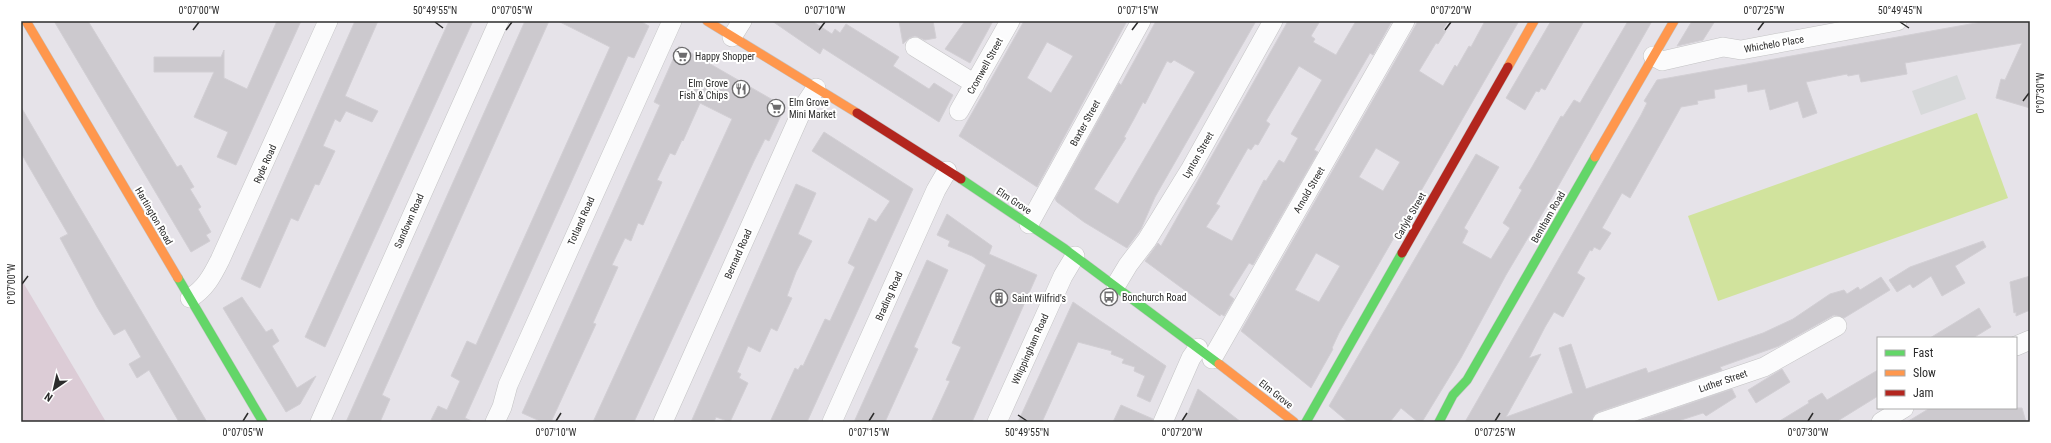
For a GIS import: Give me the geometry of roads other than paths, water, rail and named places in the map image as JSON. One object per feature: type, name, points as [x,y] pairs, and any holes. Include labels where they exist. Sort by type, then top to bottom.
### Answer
[{"type":"street","name":"Hartington Road","points":[[26,21],[263,422]]},
{"type":"street","name":"Ryde Road","points":[[190,298],[200,292],[209,282],[220,260],[328,21]]},
{"type":"street","name":"Sandown Road","points":[[320,422],[499,21]]},
{"type":"street","name":"Totland Road","points":[[495,422],[502,407],[504,395],[508,385],[672,21]]},
{"type":"street","name":"Elm Grove","points":[[708,21],[737,29],[816,88],[1029,224],[1116,285],[1294,422]]},
{"type":"street","name":"Cromwell Street","points":[[959,111],[1010,21]]},
{"type":"street","name":"Baxter Street","points":[[1029,224],[1141,21]]},
{"type":"street","name":"Lynton Street","points":[[1116,285],[1128,265],[1147,240],[1186,176],[1273,21]]},
{"type":"street","name":"Arnold Street","points":[[1205,353],[1404,21]]},
{"type":"street","name":"Carlyle Street","points":[[1306,422],[1534,21]]},
{"type":"street","name":"Bentham Road","points":[[1438,422],[1454,395],[1467,380],[1674,21]]},
{"type":"street","name":"Whichelo Place","points":[[1653,56],[1662,61],[1723,47],[1741,50],[1898,21]]},
{"type":"street","points":[[915,47],[975,84]]},
{"type":"street","name":"Bernard Road","points":[[663,422],[804,106],[816,88]]},
{"type":"street","name":"Brading Road","points":[[832,422],[936,190],[947,171]]},
{"type":"street","name":"Whippingham Road","points":[[997,422],[1063,276],[1075,256]]},
{"type":"street","name":"Luther Street","points":[[1602,422],[1764,367],[1837,326]]},
{"type":"street","points":[[2017,346],[2030,340]]},
{"type":"street","points":[[1163,422],[1190,358],[1205,353]]},
{"type":"street","points":[[1881,422],[1902,409]]},
{"type":"place","name":"Happy Shopper","points":[[682,56]]},
{"type":"place","name":"Elm Grove Fish & Chips","points":[[741,89]]},
{"type":"place","name":"Elm Grove Mini Market","points":[[776,108]]},
{"type":"place","name":"Bonchurch Road","points":[[1109,297]]},
{"type":"place","name":"Saint Wilfrid's","points":[[999,298]]}]
